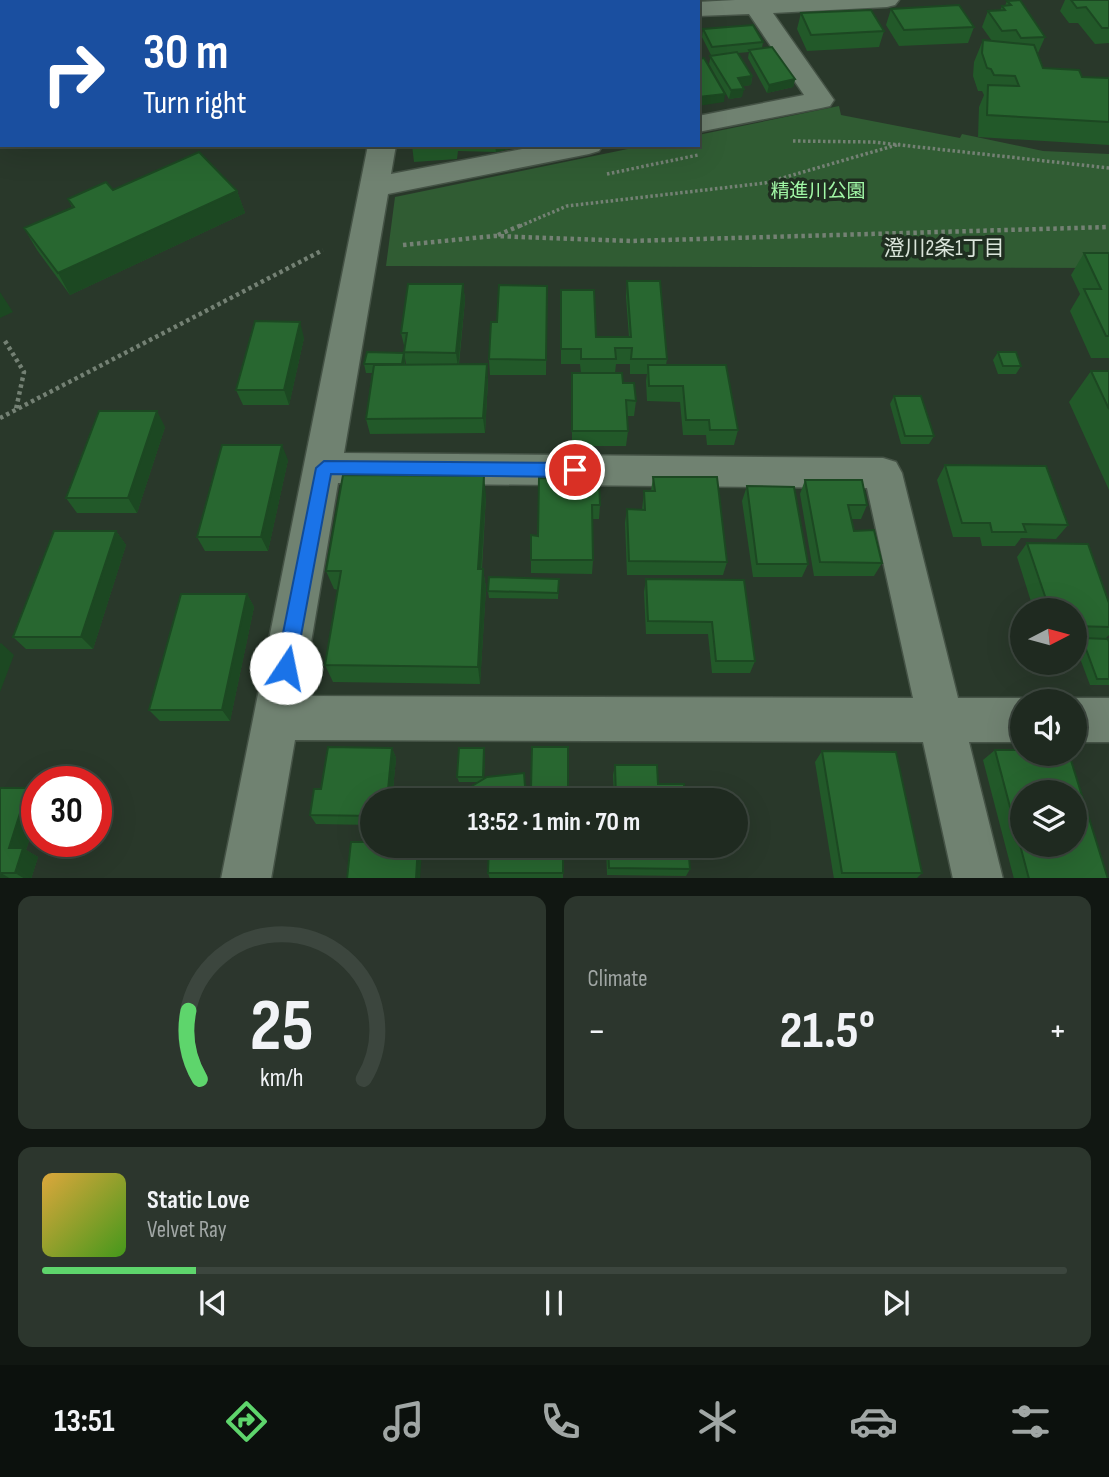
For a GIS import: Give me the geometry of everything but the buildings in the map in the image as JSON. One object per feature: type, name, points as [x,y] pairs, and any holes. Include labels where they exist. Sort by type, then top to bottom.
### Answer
[{"type":"street","points":[[700,9],[887,0]]},
{"type":"street","points":[[700,124],[821,100],[756,6]]},
{"type":"street","points":[[246,878],[382,147]]},
{"type":"street","points":[[374,187],[579,147]]},
{"type":"street","points":[[324,468],[883,473],[978,878]]},
{"type":"street","points":[[276,718],[1010,720]]},
{"type":"street","points":[[1087,720],[1109,720]]},
{"type":"path","points":[[781,141],[838,138],[1063,166],[1109,168]]},
{"type":"path","points":[[494,236],[567,206],[765,183],[902,144]]},
{"type":"path","points":[[601,175],[705,154]]},
{"type":"path","points":[[0,418],[365,239],[494,236],[631,241],[1109,227]]},
{"type":"path","points":[[5,341],[24,372],[16,410]]},
{"type":"green space","name":"精進川公園","points":[[839,106],[841,115],[960,138],[962,134],[1043,151],[1109,154],[1109,268],[386,266],[395,197],[637,147],[700,147],[700,135]]},
{"type":"district","name":"澄川2条1丁目","points":[[944,248]]},
{"type":"route","points":[[286,668],[324,468],[575,470]]}]
